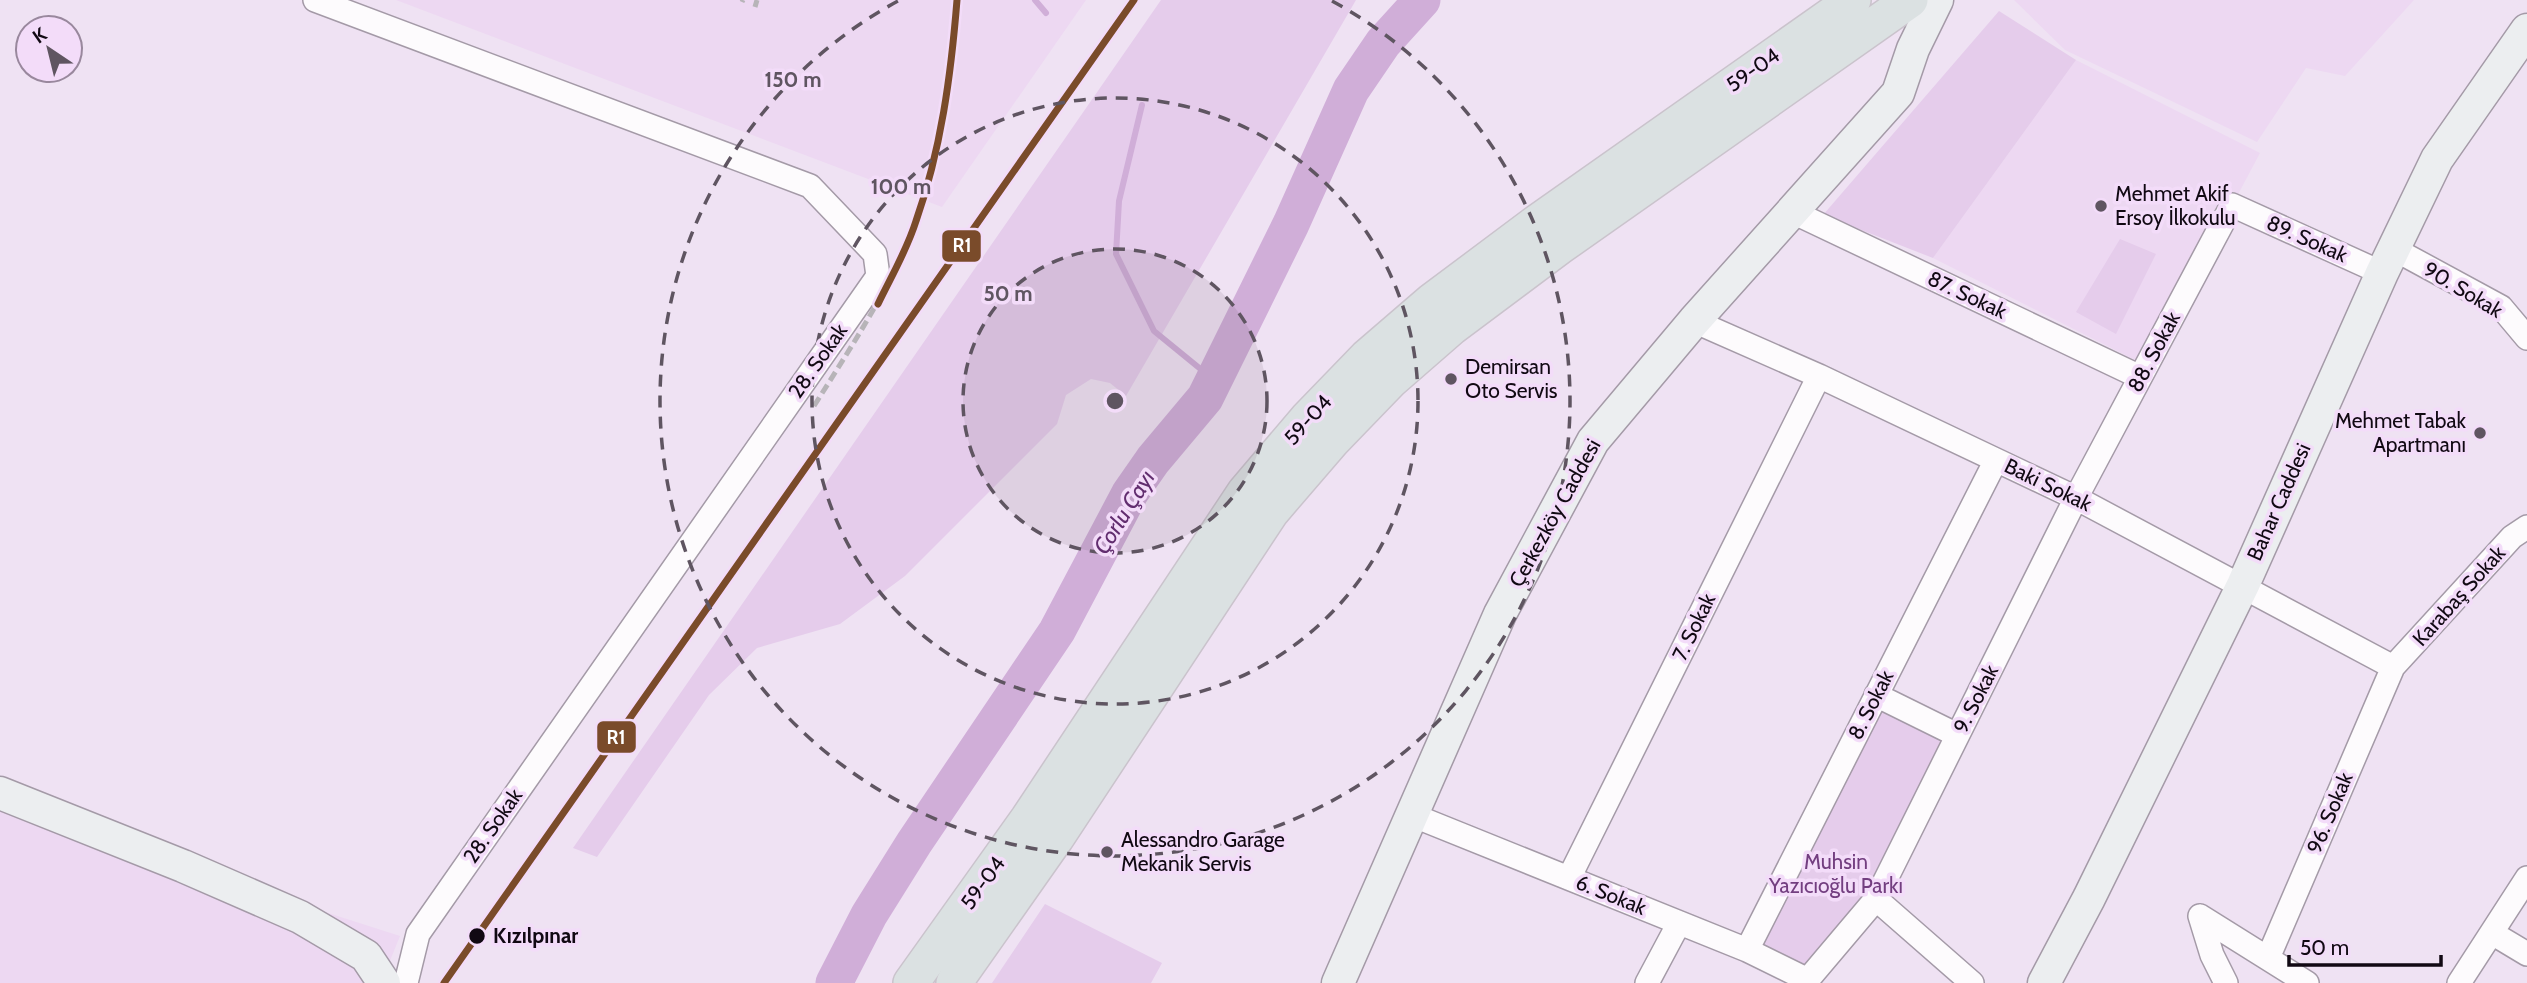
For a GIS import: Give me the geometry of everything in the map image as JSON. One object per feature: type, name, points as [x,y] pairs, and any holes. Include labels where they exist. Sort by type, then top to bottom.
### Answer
[{"type":"main road","name":"59-04","points":[[911,983],[1028,819],[1245,492],[1307,419],[1367,357],[1432,301],[1539,221],[1853,0]]},
{"type":"main road","name":"59-04","points":[[954,983],[1056,838],[1271,512],[1332,441],[1390,381],[1452,327],[1559,247],[1910,0]]},
{"type":"street","name":"28. Sokak","points":[[315,0],[810,186],[875,254],[878,276],[668,572],[418,934],[406,983]]},
{"type":"street","name":"Çerkezköy Caddesi","points":[[1338,983],[1500,614],[1592,441],[1694,321],[1898,93],[1913,49],[1937,0]]},
{"type":"street","name":"Bahar Caddesi","points":[[2044,983],[2089,898],[2243,585],[2388,261],[2437,159],[2527,30]]},
{"type":"street","name":"89. Sokak","points":[[2232,205],[2388,261]]},
{"type":"street","name":"88. Sokak","points":[[2076,498],[2232,205]]},
{"type":"street","name":"87. Sokak","points":[[1793,212],[2140,377]]},
{"type":"street","name":"90. Sokak","points":[[2388,261],[2501,307],[2524,328]]},
{"type":"street","name":"Baki Sokak","points":[[1694,321],[1819,376],[2076,498],[2393,667]]},
{"type":"street","name":"7. Sokak","points":[[1569,878],[1819,376]]},
{"type":"street","name":"8. Sokak","points":[[1746,950],[1996,460]]},
{"type":"street","name":"9. Sokak","points":[[1807,981],[1876,899],[2076,498]]},
{"type":"street","name":"Karabaş Sokak","points":[[2393,667],[2522,539]]},
{"type":"street","name":"96. Sokak","points":[[2268,958],[2393,667]]},
{"type":"street","points":[[1876,695],[1957,735]]},
{"type":"street","points":[[0,793],[300,917],[366,956],[384,983]]},
{"type":"street","name":"6. Sokak","points":[[1412,815],[1746,950],[1807,981]]},
{"type":"street","points":[[2459,983],[2527,878]]},
{"type":"street","points":[[1876,899],[1972,983]]},
{"type":"street","points":[[2226,983],[2212,955],[2200,916],[2307,983]]},
{"type":"street","points":[[1647,983],[1679,923]]},
{"type":"street","points":[[2492,933],[2527,954]]},
{"type":"shaded area","points":[[396,0],[1086,0],[942,207]]},
{"type":"shaded area","points":[[2014,0],[2414,0],[2345,76],[2306,68],[2257,142],[2065,50]]},
{"type":"shaded area","name":"Mehmet Akif Ersoy İlkokulu","points":[[2076,60],[2260,153],[2147,366],[1933,258]]},
{"type":"shaded area","points":[[0,808],[400,936],[381,983],[0,983]]},
{"type":"green space","points":[[1161,0],[1356,0],[1126,396],[1110,383],[1091,379],[1066,395],[1057,424],[905,576],[840,624],[757,648],[709,695],[597,857],[573,848]]},
{"type":"green space","points":[[1999,11],[2076,60],[1933,258],[1823,215]]},
{"type":"green space","points":[[2120,239],[2156,254],[2116,334],[2076,312]]},
{"type":"green space","name":"Muhsin Yazıcıoğlu Parkı","points":[[1878,701],[1949,736],[1870,897],[1807,974],[1752,947]]},
{"type":"green space","points":[[1045,904],[1162,963],[1151,983],[992,983]]},
{"type":"waterway","points":[[1035,0],[1046,13]]},
{"type":"waterway","name":"Çorlu Çayı","points":[[834,983],[869,915],[914,843],[1057,631],[1130,493],[1153,460],[1205,398],[1291,224],[1351,90],[1383,43],[1422,0]]},
{"type":"waterway","points":[[1142,105],[1119,201],[1116,254],[1154,331],[1214,380]]},
{"type":"railway","points":[[755,7],[757,0]]},
{"type":"railway","points":[[814,406],[881,295],[905,249],[925,199],[944,114],[957,0]]},
{"type":"transit line","name":"R1","points":[[878,304],[912,232],[925,194],[948,84],[957,0]]},
{"type":"transit line","name":"R1","points":[[444,983],[1134,0]]},
{"type":"place","name":"Mehmet Akif Ersoy İlkokulu","points":[[2101,206]]},
{"type":"place","name":"Demirsan Oto Servis","points":[[1451,379]]},
{"type":"place","name":"Mehmet Tabak Apartmanı","points":[[2480,433]]},
{"type":"place","name":"Alessandro Garage Mekanik Servis","points":[[1107,852]]},
{"type":"place","name":"Kızılpınar","points":[[477,936]]}]
